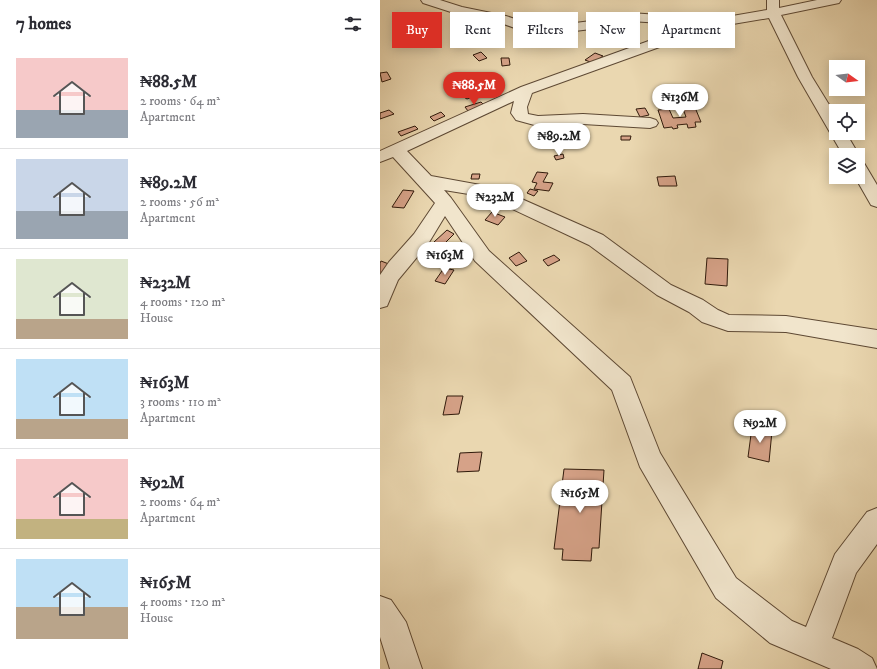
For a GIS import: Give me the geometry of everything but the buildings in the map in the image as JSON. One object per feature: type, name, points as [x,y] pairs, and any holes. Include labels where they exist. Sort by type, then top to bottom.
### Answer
[{"type":"street","points":[[427,0],[459,10],[501,19],[528,28],[538,29],[559,29],[600,24],[630,17],[648,18]]},
{"type":"street","points":[[735,17],[773,7],[836,0]]},
{"type":"street","points":[[773,7],[805,78],[829,118]]},
{"type":"street","points":[[648,46],[526,90],[388,153],[426,181],[445,202],[482,256],[622,384],[649,459],[726,588],[781,632],[847,660],[862,669]]},
{"type":"street","points":[[526,90],[519,107],[519,113],[528,119],[583,119],[650,122]]},
{"type":"street","points":[[865,180],[877,201]]},
{"type":"street","points":[[426,181],[491,192],[596,240],[664,290],[696,306],[710,316],[728,324],[786,324],[851,334],[877,340]]},
{"type":"street","points":[[380,300],[387,281],[396,267],[422,238],[445,202]]},
{"type":"street","points":[[814,646],[845,564],[877,521]]},
{"type":"street","points":[[380,611],[395,633],[406,669]]}]
